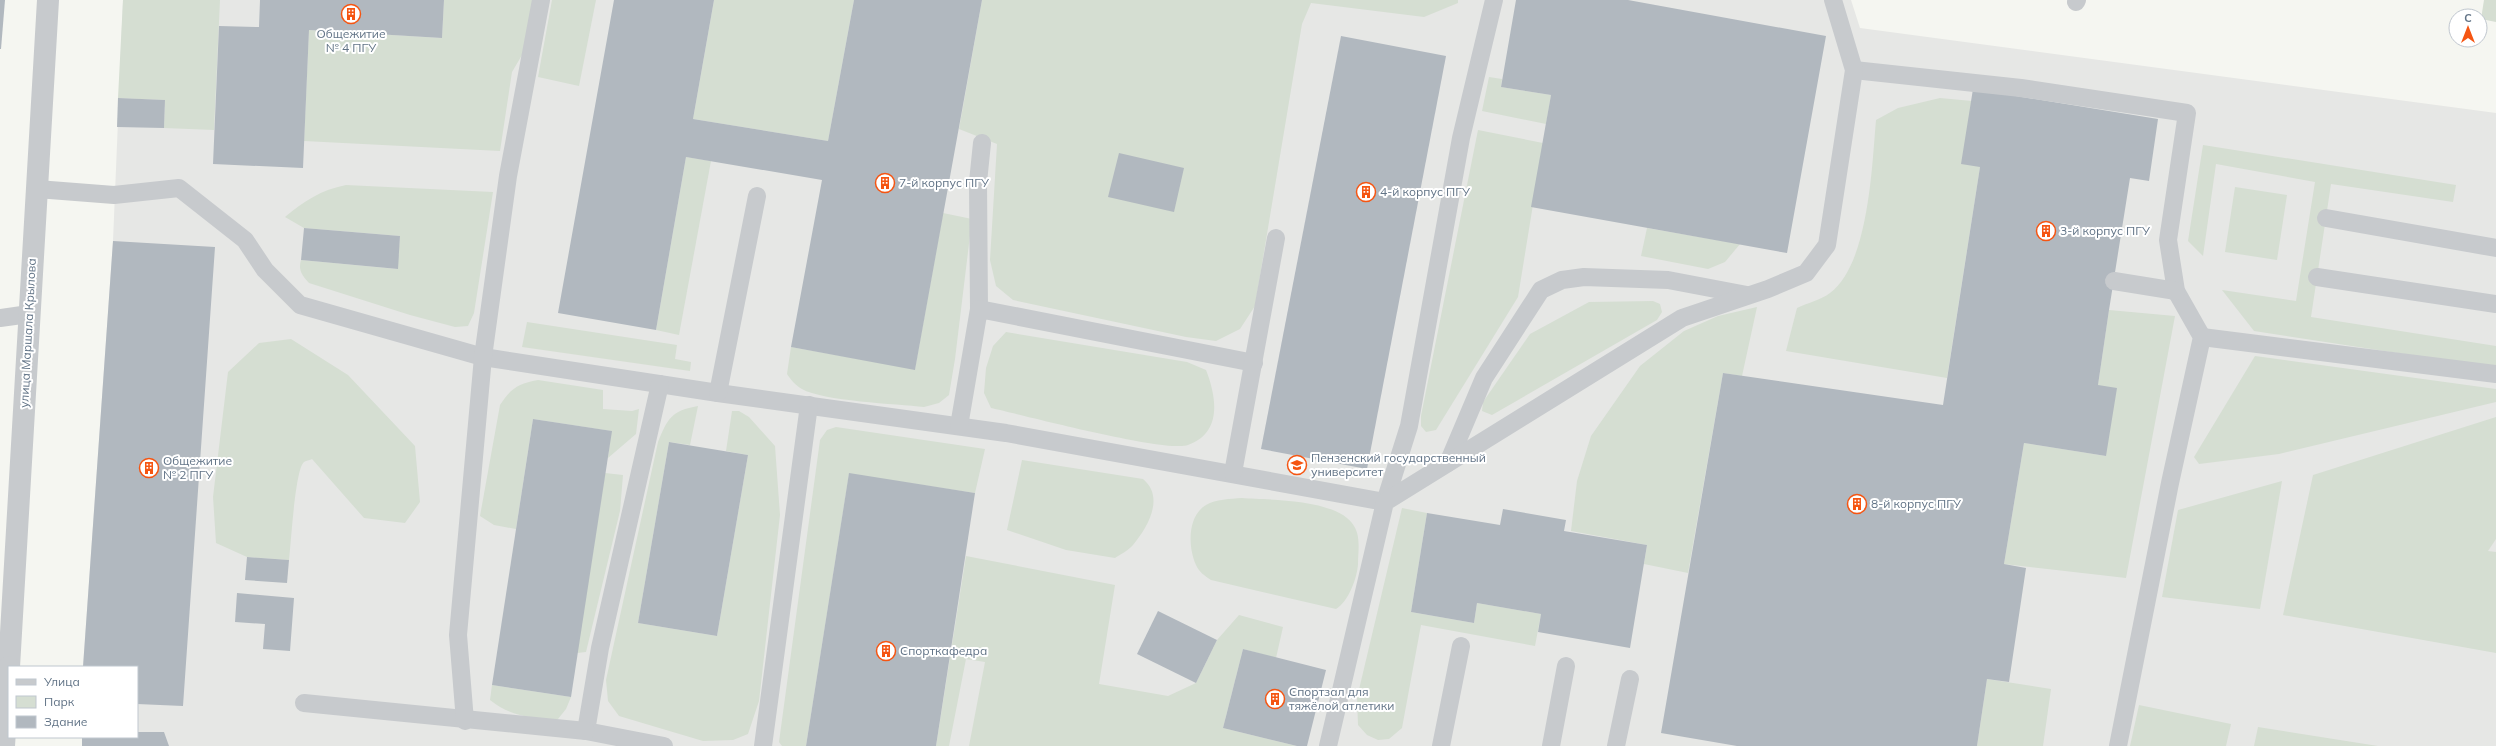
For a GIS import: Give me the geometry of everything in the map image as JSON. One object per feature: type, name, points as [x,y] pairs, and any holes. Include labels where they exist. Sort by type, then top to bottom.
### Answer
[{"type":"street","name":"улица Маршала Крылова","points":[[9,666],[48,0]]},
{"type":"street","name":"улица Маршала Крылова","points":[[4,746],[8,683]]},
{"type":"lane","points":[[465,720],[458,635],[483,357],[508,176],[541,0]]},
{"type":"lane","points":[[1328,746],[1385,502],[1409,426],[1461,138],[1494,0]]},
{"type":"lane","points":[[37,189],[114,195],[179,188],[245,240],[265,270],[300,305],[483,357],[718,393],[959,426],[1234,473],[1385,502],[1682,318],[1748,296],[1806,273],[1827,245],[1854,70],[1833,0]]},
{"type":"lane","points":[[1854,70],[2021,88],[2187,113],[2168,240],[2176,292],[2202,337],[2170,483],[2118,746]]},
{"type":"lane","points":[[959,426],[979,309],[978,182],[982,143]]},
{"type":"lane","points":[[718,393],[757,196]]},
{"type":"lane","points":[[2326,218],[2496,248]]},
{"type":"lane","points":[[1234,473],[1276,238]]},
{"type":"lane","points":[[1448,463],[1484,378],[1541,290],[1562,280],[1584,277],[1668,280],[1748,296]]},
{"type":"lane","points":[[2317,277],[2496,304]]},
{"type":"lane","points":[[2114,281],[2176,292]]},
{"type":"lane","points":[[979,309],[1254,363]]},
{"type":"lane","points":[[0,318],[29,314]]},
{"type":"lane","points":[[2202,337],[2496,374]]},
{"type":"lane","points":[[586,731],[600,648],[660,384]]},
{"type":"lane","points":[[763,746],[809,405]]},
{"type":"lane","points":[[1441,746],[1461,646]]},
{"type":"lane","points":[[1551,746],[1566,666]]},
{"type":"lane","points":[[1616,746],[1630,679]]},
{"type":"lane","points":[[304,703],[586,731],[664,746]]},
{"type":"shaded area","name":"Пензенский государственный университет","points":[[123,0],[1851,0],[1860,28],[2496,113],[2496,746],[82,746],[82,738],[138,738],[138,666],[83,666],[113,241]]},
{"type":"green space","points":[[123,0],[220,0],[214,130],[164,128],[165,100],[118,98]]},
{"type":"green space","points":[[444,0],[533,0],[525,50],[512,72],[500,151],[304,141],[309,30],[442,38]]},
{"type":"green space","points":[[552,0],[596,0],[579,86],[538,77]]},
{"type":"green space","points":[[714,0],[854,0],[828,141],[693,119]]},
{"type":"green space","points":[[982,0],[1458,0],[1458,3],[1424,17],[1311,3],[1302,24],[1255,306],[1240,329],[1216,341],[1186,337],[1013,300],[996,286],[990,260],[997,144],[959,129]]},
{"type":"green space","points":[[2484,0],[2496,0],[2496,22],[2488,20],[2488,8],[2483,8]]},
{"type":"green space","points":[[1489,77],[1502,79],[1501,87],[1551,95],[1546,124],[1482,111]]},
{"type":"green space","points":[[1940,98],[1972,101],[1980,167],[1947,378],[1786,351],[1797,308],[1822,298],[1830,293],[1843,279],[1853,260],[1861,237],[1866,212],[1873,162],[1876,120],[1898,108]]},
{"type":"green space","points":[[1478,130],[1543,143],[1518,297],[1436,430],[1426,432],[1421,426],[1421,416]]},
{"type":"green space","points":[[2203,145],[2456,185],[2453,202],[2331,184],[2311,317],[2496,346],[2496,368],[2254,331],[2222,290],[2296,301],[2315,182],[2216,164],[2203,256],[2188,241]]},
{"type":"green space","points":[[686,157],[711,161],[679,335],[656,330]]},
{"type":"green space","points":[[346,185],[493,192],[474,313],[468,326],[455,327],[410,315],[309,283],[301,272],[301,260],[397,269],[400,236],[304,228],[285,217],[313,197]]},
{"type":"green space","points":[[2235,187],[2287,195],[2277,260],[2225,252]]},
{"type":"green space","points":[[943,213],[972,219],[955,359],[949,395],[939,403],[924,407],[842,399],[812,393],[795,384],[787,374],[791,347],[915,369]]},
{"type":"green space","points":[[1647,228],[1740,244],[1725,262],[1708,269],[1641,256]]},
{"type":"green space","points":[[1653,301],[1660,304],[1662,312],[1657,320],[1492,415],[1482,411],[1483,402],[1530,334],[1589,302]]},
{"type":"green space","points":[[1757,307],[1742,376],[1723,373],[1688,573],[1644,564],[1647,545],[1571,531],[1577,481],[1591,436],[1640,366],[1684,331],[1718,316]]},
{"type":"green space","points":[[2109,310],[2175,316],[2126,578],[2004,564],[2024,443],[2106,456],[2098,385]]},
{"type":"green space","points":[[527,322],[677,345],[675,359],[691,362],[690,371],[522,347]]},
{"type":"green space","points":[[1006,332],[1187,362],[1206,370],[1213,392],[1214,414],[1212,423],[1207,432],[1199,439],[1188,445],[1175,446],[1124,439],[991,408],[984,393],[986,368],[993,346]]},
{"type":"green space","points":[[291,339],[348,375],[415,446],[420,502],[405,523],[364,518],[312,459],[304,462],[298,478],[289,560],[247,557],[216,543],[213,497],[228,372],[259,343]]},
{"type":"green space","points":[[2255,356],[2496,389],[2496,402],[2279,454],[2199,464],[2194,457]]},
{"type":"green space","points":[[538,380],[603,390],[603,409],[632,411],[639,409],[636,434],[608,458],[611,431],[533,419],[516,529],[494,525],[480,516],[500,405],[508,394],[520,385]]},
{"type":"green space","points":[[698,406],[690,445],[669,442],[638,623],[717,636],[748,455],[726,451],[732,411],[739,411],[749,417],[775,446],[780,515],[759,701],[748,734],[733,740],[703,741],[619,716],[608,701],[606,680],[658,442],[668,421],[676,413]]},
{"type":"green space","points":[[2496,417],[2496,539],[2488,551],[2496,552],[2496,653],[2283,615],[2313,475]]},
{"type":"green space","points":[[836,427],[985,449],[975,493],[849,474],[806,746],[782,746],[779,742],[820,440],[827,430]]},
{"type":"green space","points":[[1022,460],[1143,479],[1150,486],[1153,494],[1152,512],[1149,521],[1133,545],[1115,558],[1066,550],[1007,530]]},
{"type":"green space","points":[[605,473],[623,475],[620,511],[586,652],[577,653]]},
{"type":"green space","points":[[2282,481],[2260,609],[2162,597],[2178,510]]},
{"type":"green space","points":[[1242,498],[1303,503],[1319,506],[1346,517],[1354,526],[1358,535],[1358,564],[1351,590],[1340,606],[1336,609],[1211,580],[1200,572],[1193,558],[1191,541],[1192,524],[1195,517],[1200,510],[1210,503]]},
{"type":"green space","points":[[1402,508],[1427,513],[1411,612],[1474,623],[1477,603],[1541,614],[1535,646],[1421,625],[1402,728],[1389,739],[1378,740],[1367,735],[1358,725],[1357,698]]},
{"type":"green space","points":[[966,556],[1115,585],[1099,684],[1168,696],[1196,683],[1217,640],[1239,615],[1283,627],[1276,658],[1243,649],[1223,728],[1297,746],[969,746],[985,662],[966,659],[949,746],[936,746]]},
{"type":"green space","points":[[1987,679],[2051,689],[2043,746],[1977,746]]},
{"type":"green space","points":[[492,685],[571,697],[566,709],[558,719],[522,716],[505,710],[490,700]]},
{"type":"green space","points":[[2139,705],[2231,724],[2226,746],[2130,746]]},
{"type":"green space","points":[[2258,727],[2378,746],[2254,746]]},
{"type":"building","points":[[0,0],[5,0],[1,49],[0,49]]},
{"type":"building","points":[[260,0],[444,0],[442,38],[309,30],[303,168],[213,164],[219,26],[259,27]]},
{"type":"building","name":"7-й корпус ПГУ","points":[[614,0],[714,0],[693,119],[828,141],[854,0],[982,0],[915,370],[791,347],[822,180],[686,157],[656,330],[558,313]]},
{"type":"building","points":[[1516,0],[1628,0],[1826,36],[1787,253],[1531,207],[1551,95],[1501,87]]},
{"type":"building","name":"4-й корпус ПГУ","points":[[1341,36],[1446,56],[1367,469],[1261,449]]},
{"type":"building","name":"8-й корпус ПГУ","points":[[1973,89],[2158,119],[2149,181],[2130,178],[2109,310],[2098,385],[2117,388],[2106,456],[2024,443],[2004,564],[2026,568],[2009,682],[1987,679],[1977,746],[1737,746],[1661,733],[1723,373],[1943,405],[1980,167],[1961,164]]},
{"type":"building","points":[[118,98],[165,100],[164,128],[117,127]]},
{"type":"building","points":[[1119,153],[1184,168],[1174,212],[1108,197]]},
{"type":"building","points":[[304,228],[400,236],[398,269],[301,260]]},
{"type":"building","name":"Общежитие № 2 ПГУ","points":[[113,241],[215,247],[183,706],[138,704],[138,666],[83,666]]},
{"type":"building","points":[[533,419],[612,431],[571,697],[492,685]]},
{"type":"building","points":[[669,442],[748,455],[717,636],[638,623]]},
{"type":"building","name":"Спорткафедра","points":[[849,473],[975,493],[936,746],[806,746]]},
{"type":"building","points":[[1503,509],[1566,520],[1564,531],[1647,545],[1630,648],[1538,632],[1541,614],[1477,603],[1474,623],[1411,612],[1427,513],[1500,525]]},
{"type":"building","points":[[247,557],[289,560],[287,583],[245,580]]},
{"type":"building","points":[[237,593],[294,598],[290,651],[263,649],[265,624],[235,622]]},
{"type":"building","points":[[1158,611],[1217,640],[1196,683],[1137,654]]},
{"type":"building","name":"Спортзал для тяжёлой атлетики","points":[[1243,649],[1326,670],[1307,746],[1297,746],[1223,728]]},
{"type":"building","points":[[138,732],[164,732],[169,746],[82,746],[82,738],[138,738]]},
{"type":"place","name":"Общежитие № 4 ПГУ","points":[[351,14]]},
{"type":"place","name":"7-й корпус ПГУ","points":[[885,183]]},
{"type":"place","name":"4-й корпус ПГУ","points":[[1366,192]]},
{"type":"place","name":"3-й корпус ПГУ","points":[[2046,231]]},
{"type":"place","name":"Пензенский государственный университет","points":[[1297,465]]},
{"type":"place","name":"Общежитие № 2 ПГУ","points":[[149,468]]},
{"type":"place","name":"8-й корпус ПГУ","points":[[1857,504]]},
{"type":"place","name":"Спорткафедра","points":[[886,651]]},
{"type":"place","name":"Спортзал для тяжёлой атлетики","points":[[1275,699]]}]
